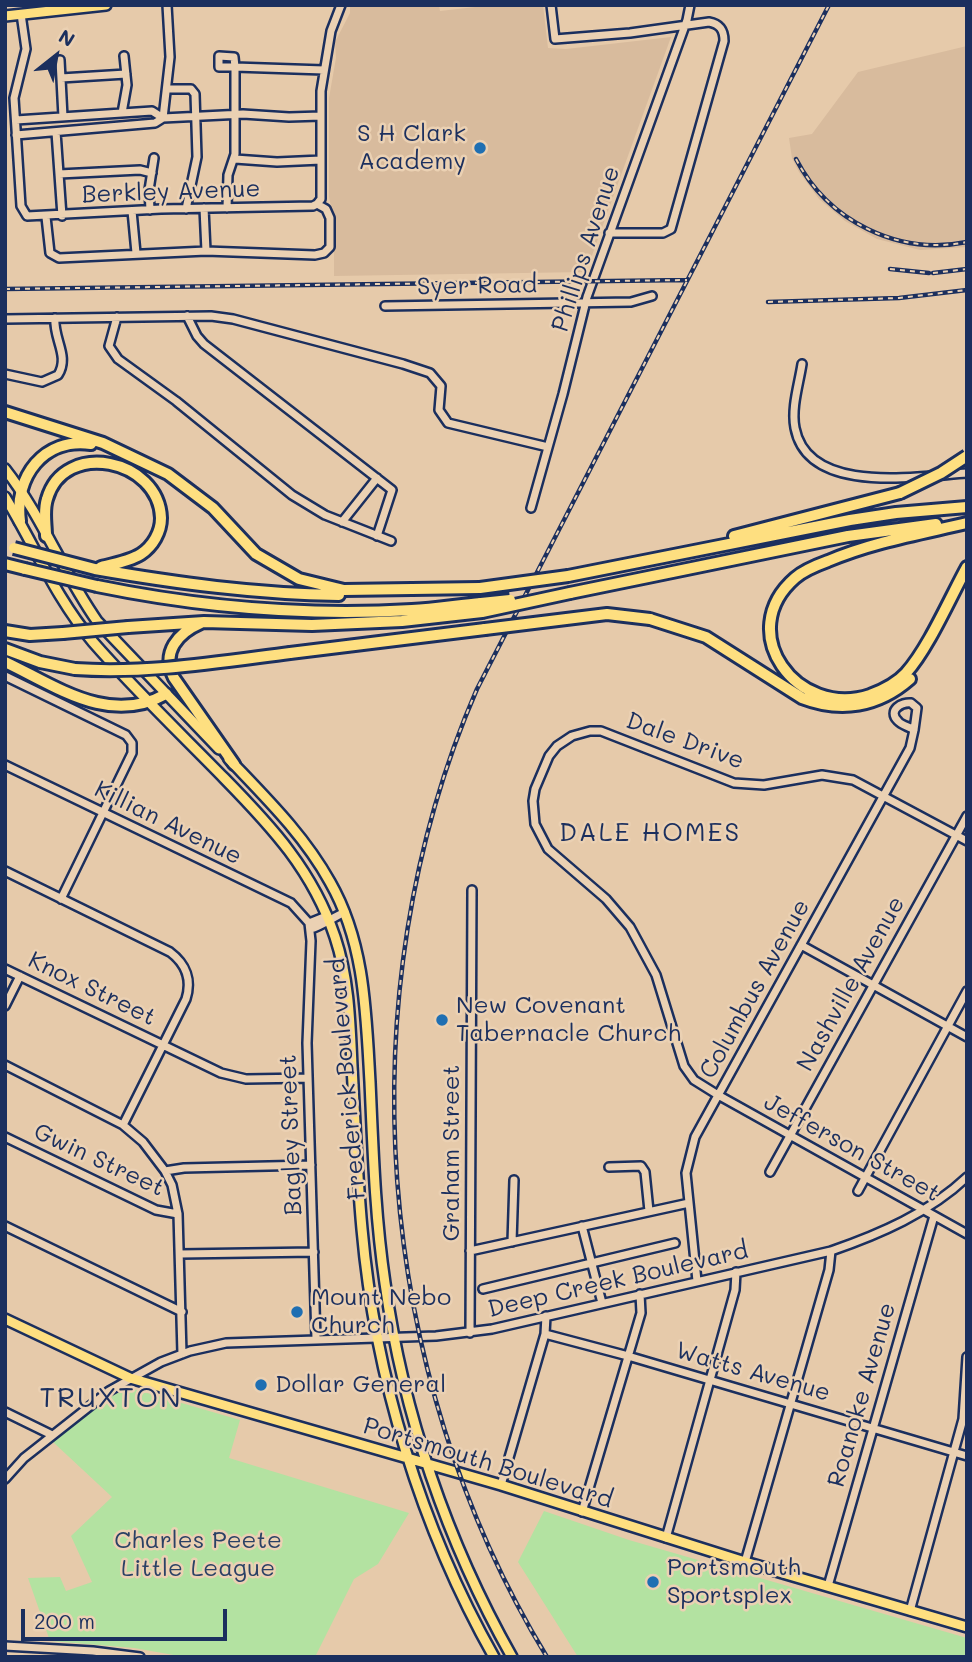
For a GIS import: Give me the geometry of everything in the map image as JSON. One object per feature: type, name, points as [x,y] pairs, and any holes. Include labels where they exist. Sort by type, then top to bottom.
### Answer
[{"type":"highway","points":[[5,412],[122,450],[180,481],[213,508],[256,554],[299,579],[344,590],[480,588]]},
{"type":"highway","points":[[20,521],[20,490],[24,479],[39,460],[55,449],[78,443],[122,450]]},
{"type":"highway","points":[[568,576],[790,523],[900,493],[941,473],[967,456]]},
{"type":"highway","points":[[46,536],[46,501],[53,484],[60,476],[74,467],[96,462],[131,470],[146,483],[156,498],[160,515],[159,529],[152,544],[138,556],[95,569]]},
{"type":"highway","points":[[9,547],[95,569],[183,584],[274,593],[365,595],[480,588],[568,576],[850,520],[967,507]]},
{"type":"highway","points":[[5,631],[30,635],[204,622],[312,625],[383,622],[570,593],[848,536],[910,527],[967,523]]},
{"type":"highway","points":[[967,523],[862,547],[813,567],[795,578],[780,595],[772,616],[771,638],[777,659],[790,677],[810,691],[832,698],[856,699],[879,691],[910,674],[967,567]]},
{"type":"highway","points":[[5,564],[97,586],[215,604],[311,611],[481,607]]},
{"type":"highway","points":[[5,649],[40,662],[75,669],[159,669],[607,614],[650,619],[706,637],[802,698],[815,703],[850,707],[890,695],[910,674],[967,580]]},
{"type":"highway","points":[[204,622],[177,638],[170,652],[170,665],[174,677],[233,764]]},
{"type":"highway","points":[[5,662],[90,703],[128,706],[150,703],[166,694]]},
{"type":"main road","points":[[5,16],[106,5]]},
{"type":"main road","name":"Frederick Boulevard","points":[[5,469],[97,621],[300,837],[331,883],[345,912],[355,944],[364,995],[378,1225],[394,1337],[407,1395],[428,1464],[462,1555],[512,1657]]},
{"type":"main road","name":"Frederick Boulevard","points":[[5,497],[67,609],[94,643],[289,848],[314,888],[329,919],[342,961],[349,1002],[362,1230],[378,1337],[409,1458],[446,1560],[494,1657]]},
{"type":"main road","name":"Portsmouth Boulevard","points":[[5,1319],[130,1378],[501,1485],[666,1538],[967,1627]]},
{"type":"street","points":[[163,118],[170,57],[167,5]]},
{"type":"street","points":[[46,217],[50,253],[55,257],[206,251],[324,253],[330,247],[330,218],[326,209],[317,204],[321,199],[321,91],[331,31],[341,5]]},
{"type":"street","points":[[551,5],[555,39],[629,33],[709,22],[719,26],[723,33],[724,41],[673,226],[668,232],[660,233],[609,233]]},
{"type":"street","name":"Phillips Avenue","points":[[531,508],[585,303],[690,5]]},
{"type":"street","points":[[21,14],[26,49],[14,91],[16,135],[155,123],[163,118],[236,114],[321,116]]},
{"type":"street","points":[[122,113],[127,85],[124,56]]},
{"type":"street","points":[[60,60],[63,117]]},
{"type":"street","points":[[226,208],[228,175],[235,159],[235,67],[324,70]]},
{"type":"street","points":[[61,78],[126,74]]},
{"type":"street","points":[[167,89],[193,90],[197,157],[186,209]]},
{"type":"street","points":[[16,120],[152,111],[163,118]]},
{"type":"street","points":[[56,132],[62,215]]},
{"type":"street","name":"Berkley Avenue","points":[[16,135],[21,206],[27,216],[317,204]]},
{"type":"street","points":[[150,210],[149,190],[154,158]]},
{"type":"street","points":[[235,159],[276,162],[321,160]]},
{"type":"street","points":[[59,174],[140,170],[152,173]]},
{"type":"street","points":[[204,208],[206,251]]},
{"type":"street","points":[[132,211],[135,253]]},
{"type":"street","name":"Syer Road","points":[[385,306],[631,302],[652,296]]},
{"type":"street","points":[[187,316],[204,344],[392,490],[377,536]]},
{"type":"street","points":[[5,319],[187,316],[233,319],[374,355],[430,373],[441,386],[439,410],[448,423],[548,446]]},
{"type":"street","points":[[117,317],[109,340],[113,356],[176,401],[308,506],[391,541]]},
{"type":"street","points":[[5,374],[42,383],[58,375],[64,357],[55,332],[55,318]]},
{"type":"street","points":[[802,364],[794,427],[800,443],[823,465],[866,478],[967,473]]},
{"type":"street","points":[[342,522],[377,478]]},
{"type":"street","points":[[5,676],[126,735],[132,743],[130,756],[61,899]]},
{"type":"street","name":"Columbus Avenue","points":[[696,1281],[686,1173],[690,1148],[910,748],[914,730]]},
{"type":"street","name":"Dale Drive","points":[[718,1095],[694,1080],[684,1066],[656,975],[630,927],[606,899],[555,856],[542,840],[535,824],[533,801],[543,766],[557,746],[581,733],[601,731],[734,783],[764,785],[822,775],[853,780],[967,841]]},
{"type":"street","name":"Killian Avenue","points":[[5,765],[291,904],[310,926]]},
{"type":"street","name":"Nashville Avenue","points":[[769,1172],[967,816]]},
{"type":"street","points":[[5,871],[170,952],[182,962],[188,975],[188,992],[123,1125]]},
{"type":"street","name":"Graham Street","points":[[470,1333],[472,890]]},
{"type":"street","points":[[310,926],[324,917],[329,919],[345,912]]},
{"type":"street","name":"Bagley Street","points":[[310,926],[307,1014],[316,1339]]},
{"type":"street","points":[[801,945],[967,1037]]},
{"type":"street","name":"Knox Street","points":[[5,969],[221,1073],[258,1079],[309,1078]]},
{"type":"street","points":[[5,1006],[20,976]]},
{"type":"street","points":[[858,1191],[967,991]]},
{"type":"street","points":[[5,1065],[110,1116],[144,1142],[165,1171],[172,1185],[178,1214],[182,1354]]},
{"type":"street","name":"Jefferson Street","points":[[718,1095],[967,1234]]},
{"type":"street","name":"Gwin Street","points":[[5,1137],[156,1210],[178,1214]]},
{"type":"street","points":[[165,1171],[184,1168],[311,1165]]},
{"type":"street","points":[[608,1167],[641,1166],[645,1172],[649,1211]]},
{"type":"street","name":"Deep Creek Boulevard","points":[[5,1479],[24,1458],[87,1406],[130,1378],[182,1354],[226,1343],[470,1333],[546,1317],[831,1251],[924,1210],[967,1177]]},
{"type":"street","points":[[512,1242],[514,1180]]},
{"type":"street","points":[[470,1251],[689,1203]]},
{"type":"street","name":"Roanoke Avenue","points":[[828,1586],[934,1216]]},
{"type":"street","points":[[5,1226],[182,1312]]},
{"type":"street","points":[[582,1226],[602,1303]]},
{"type":"street","points":[[483,1289],[675,1243]]},
{"type":"street","points":[[745,1562],[830,1270],[831,1251]]},
{"type":"street","points":[[180,1254],[314,1252]]},
{"type":"street","points":[[666,1538],[735,1290],[736,1272]]},
{"type":"street","points":[[582,1511],[641,1313],[640,1294]]},
{"type":"street","points":[[501,1485],[545,1334],[546,1317]]},
{"type":"street","name":"Watts Avenue","points":[[545,1334],[967,1456]]},
{"type":"street","points":[[910,1611],[966,1406],[967,1357]]},
{"type":"street","points":[[5,1412],[52,1435]]},
{"type":"street","points":[[5,1646],[93,1651],[140,1657]]},
{"type":"shaded area","name":"S H Clark Academy","points":[[350,5],[439,5],[440,11],[493,5],[543,5],[548,48],[566,49],[671,37],[586,272],[334,276],[334,221],[329,197],[329,98],[336,58],[335,42],[350,13]]},
{"type":"shaded area","points":[[967,46],[967,247],[920,250],[877,239],[845,221],[819,199],[799,172],[792,158],[789,138],[812,134],[858,72]]},
{"type":"green space","name":"Charles Peete Little League","points":[[130,1388],[240,1420],[229,1458],[409,1513],[378,1564],[354,1579],[315,1657],[185,1657],[134,1648],[50,1641],[28,1578],[60,1577],[66,1591],[92,1582],[71,1536],[112,1497],[53,1442],[113,1395]]},
{"type":"green space","name":"Portsmouth Sportsplex","points":[[544,1511],[629,1540],[967,1638],[967,1657],[578,1657],[518,1562]]},
{"type":"railway","points":[[547,1657],[489,1547],[444,1429],[414,1307],[397,1181],[395,1055],[407,929],[435,807],[477,689],[829,5]]},
{"type":"railway","points":[[796,159],[810,181],[827,200],[868,229],[916,244],[967,242]]},
{"type":"railway","points":[[890,269],[929,273]]},
{"type":"railway","points":[[933,273],[967,269]]},
{"type":"railway","points":[[5,289],[687,280]]},
{"type":"railway","points":[[768,302],[899,298],[967,290]]},
{"type":"place","name":"S H Clark Academy","points":[[480,148]]},
{"type":"place","name":"New Covenant Tabernacle Church","points":[[442,1020]]},
{"type":"place","name":"Mount Nebo Church","points":[[297,1312]]},
{"type":"place","name":"Dollar General","points":[[261,1385]]},
{"type":"place","name":"Portsmouth Sportsplex","points":[[653,1582]]},
{"type":"district","name":"DALE HOMES","points":[[650,833]]},
{"type":"district","name":"TRUXTON","points":[[111,1398]]}]
